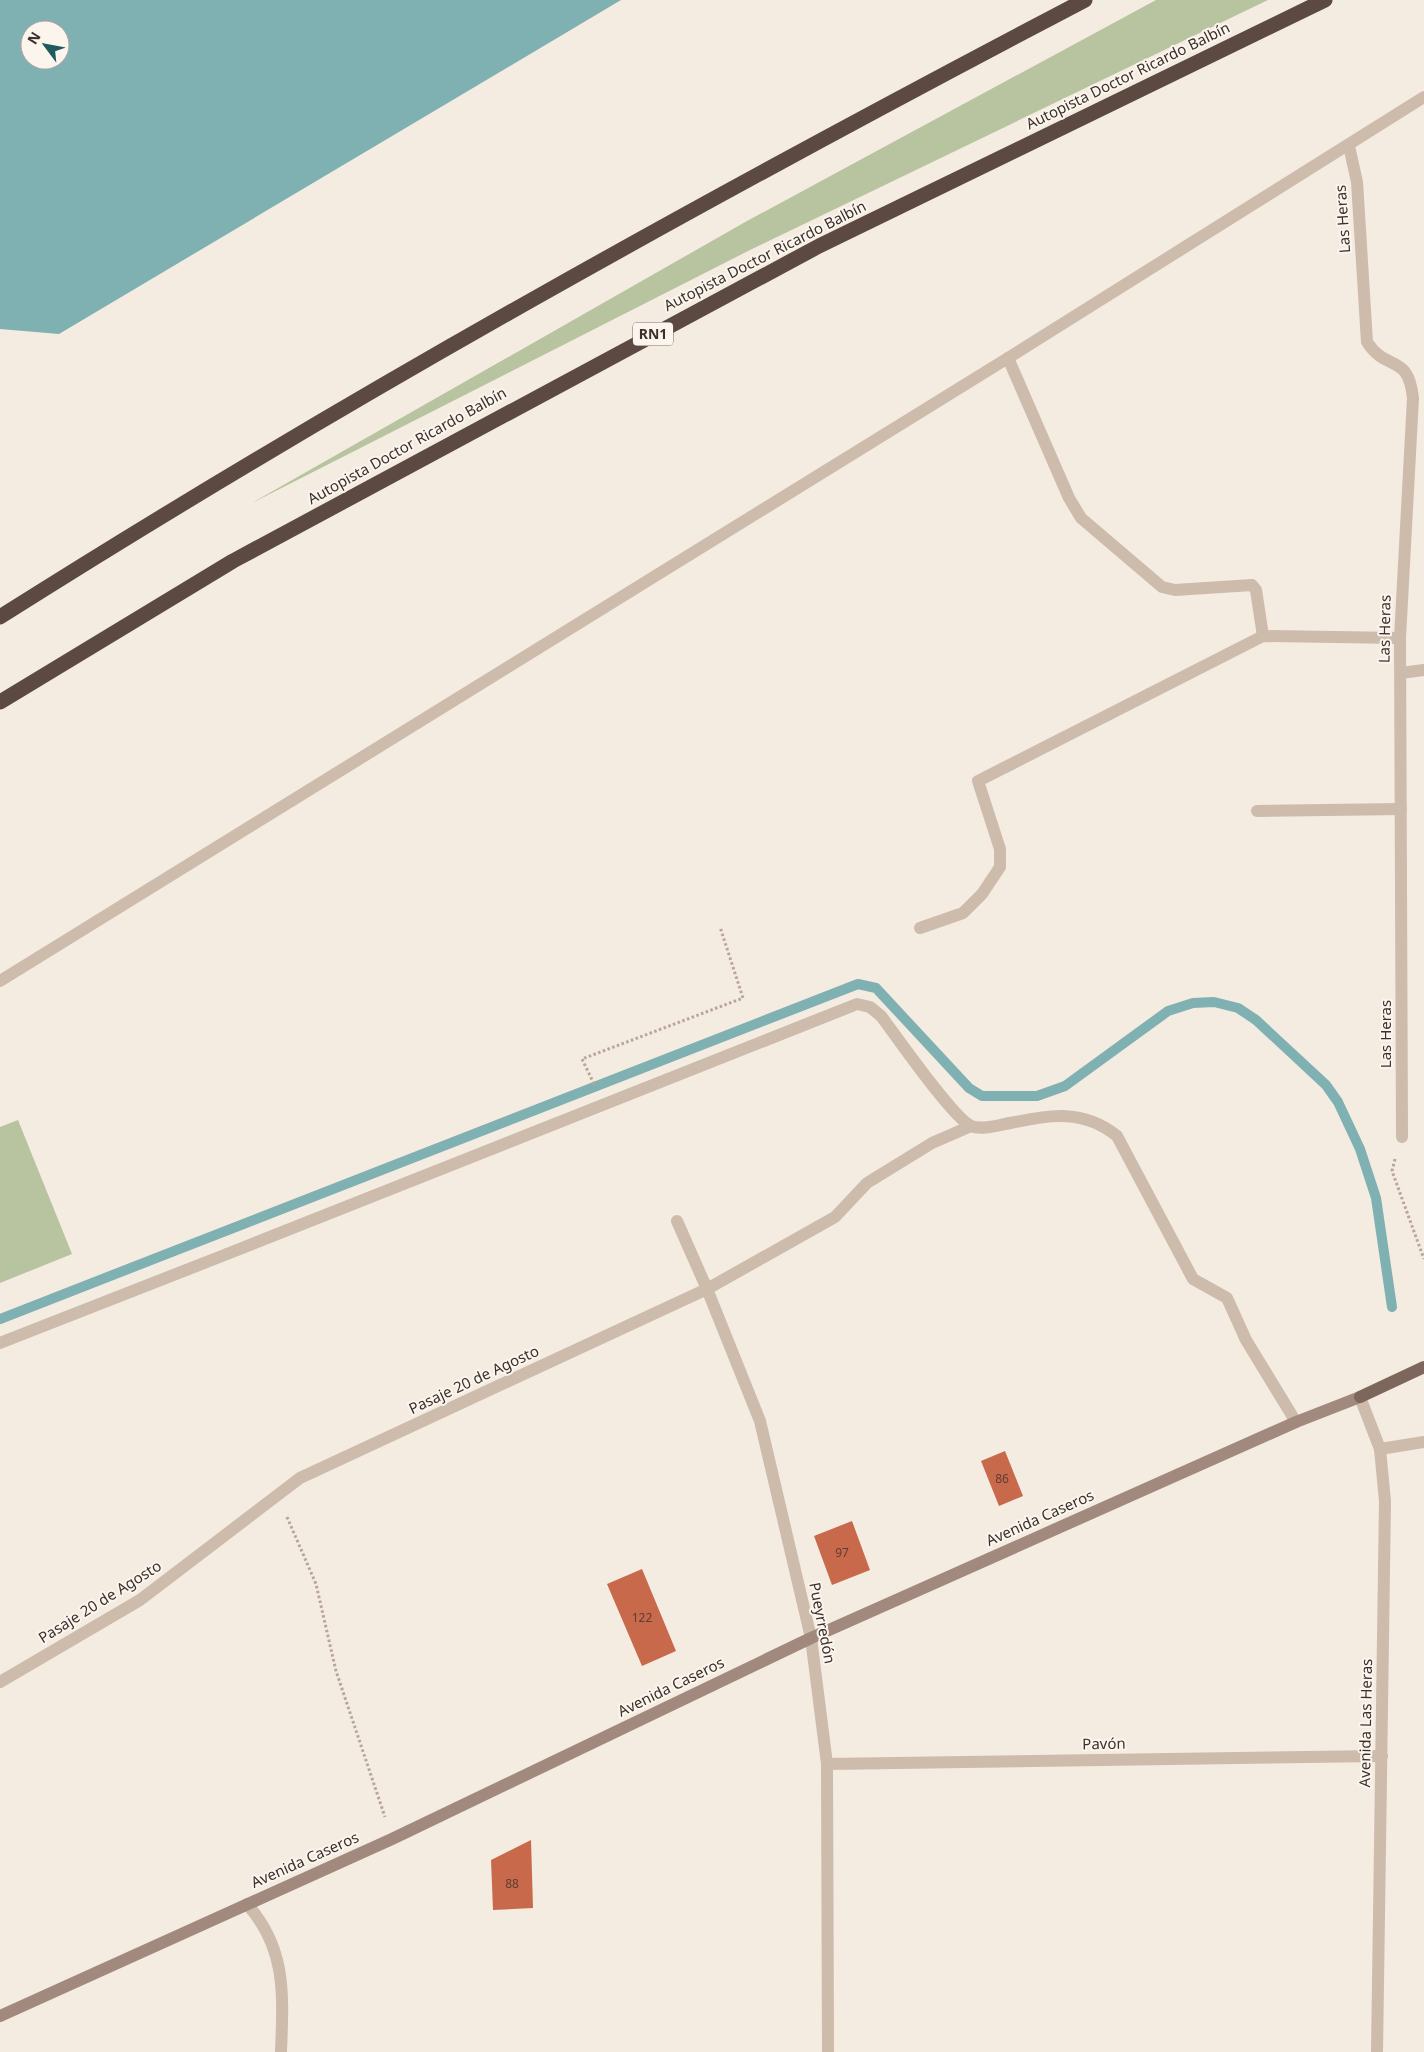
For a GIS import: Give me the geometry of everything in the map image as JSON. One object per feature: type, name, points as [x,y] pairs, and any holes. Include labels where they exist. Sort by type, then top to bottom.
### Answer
[{"type":"highway","points":[[0,616],[106,549],[438,352],[657,228],[1085,0]]},
{"type":"highway","name":"Autopista Doctor Ricardo Balbín","points":[[0,702],[233,561],[793,259],[1325,0]]},
{"type":"main road","points":[[1360,1397],[1424,1367]]},
{"type":"main road","name":"Avenida Caseros","points":[[0,2016],[392,1839],[811,1638],[1296,1422],[1360,1397]]},
{"type":"street","points":[[0,982],[1008,358],[1349,146],[1424,97]]},
{"type":"street","name":"Las Heras","points":[[1349,146],[1357,182],[1367,342],[1374,354],[1405,369],[1411,380],[1412,389],[1400,638],[1402,1137]]},
{"type":"street","points":[[1008,358],[1069,498],[1081,518],[1162,587],[1175,590],[1252,585],[1256,590],[1263,636]]},
{"type":"street","points":[[920,928],[963,913],[982,894],[1000,867],[1000,849],[978,781],[1263,636],[1400,638]]},
{"type":"street","points":[[1401,674],[1424,670]]},
{"type":"street","points":[[1258,811],[1401,809]]},
{"type":"street","points":[[0,1344],[857,1004],[870,1007],[881,1016],[955,1113],[971,1126],[993,1127],[1052,1115],[1101,1124],[1117,1136],[1193,1279],[1226,1298],[1246,1340],[1296,1422]]},
{"type":"street","name":"Pasaje 20 de Agosto","points":[[0,1682],[140,1600],[300,1478],[707,1289],[835,1217],[867,1183],[932,1143],[971,1126]]},
{"type":"street","name":"Pueyrredón","points":[[677,1221],[707,1289],[760,1421],[811,1638],[828,1764],[828,2052]]},
{"type":"street","name":"Avenida Las Heras","points":[[1360,1397],[1380,1449],[1385,1501],[1377,2052]]},
{"type":"street","points":[[1380,1449],[1424,1442]]},
{"type":"street","name":"Pavón","points":[[828,1764],[1382,1756]]},
{"type":"street","points":[[247,1904],[262,1921],[275,1952],[283,1992],[281,2052]]},
{"type":"path","points":[[582,1059],[742,998],[720,927]]},
{"type":"path","points":[[1402,1137],[1392,1171],[1424,1260]]},
{"type":"path","points":[[277,1496],[316,1584],[336,1671],[392,1839]]},
{"type":"green space","points":[[1156,0],[1268,0],[750,250],[252,503],[747,221]]},
{"type":"green space","points":[[18,1120],[72,1254],[0,1283],[0,1127]]},
{"type":"water","points":[[0,0],[621,0],[59,334],[0,329]]},
{"type":"building","points":[[1005,1451],[1023,1496],[999,1506],[981,1461]]},
{"type":"building","points":[[852,1521],[870,1570],[832,1585],[814,1536]]},
{"type":"building","points":[[642,1569],[676,1651],[642,1666],[607,1584]]},
{"type":"building","points":[[531,1840],[533,1908],[493,1910],[491,1860]]},
{"type":"waterway","points":[[0,1319],[858,984],[876,988],[969,1088],[982,1096],[1037,1096],[1065,1086],[1168,1011],[1193,1003],[1214,1002],[1238,1008],[1256,1020],[1326,1085],[1338,1102],[1360,1149],[1376,1198],[1392,1307]]}]
